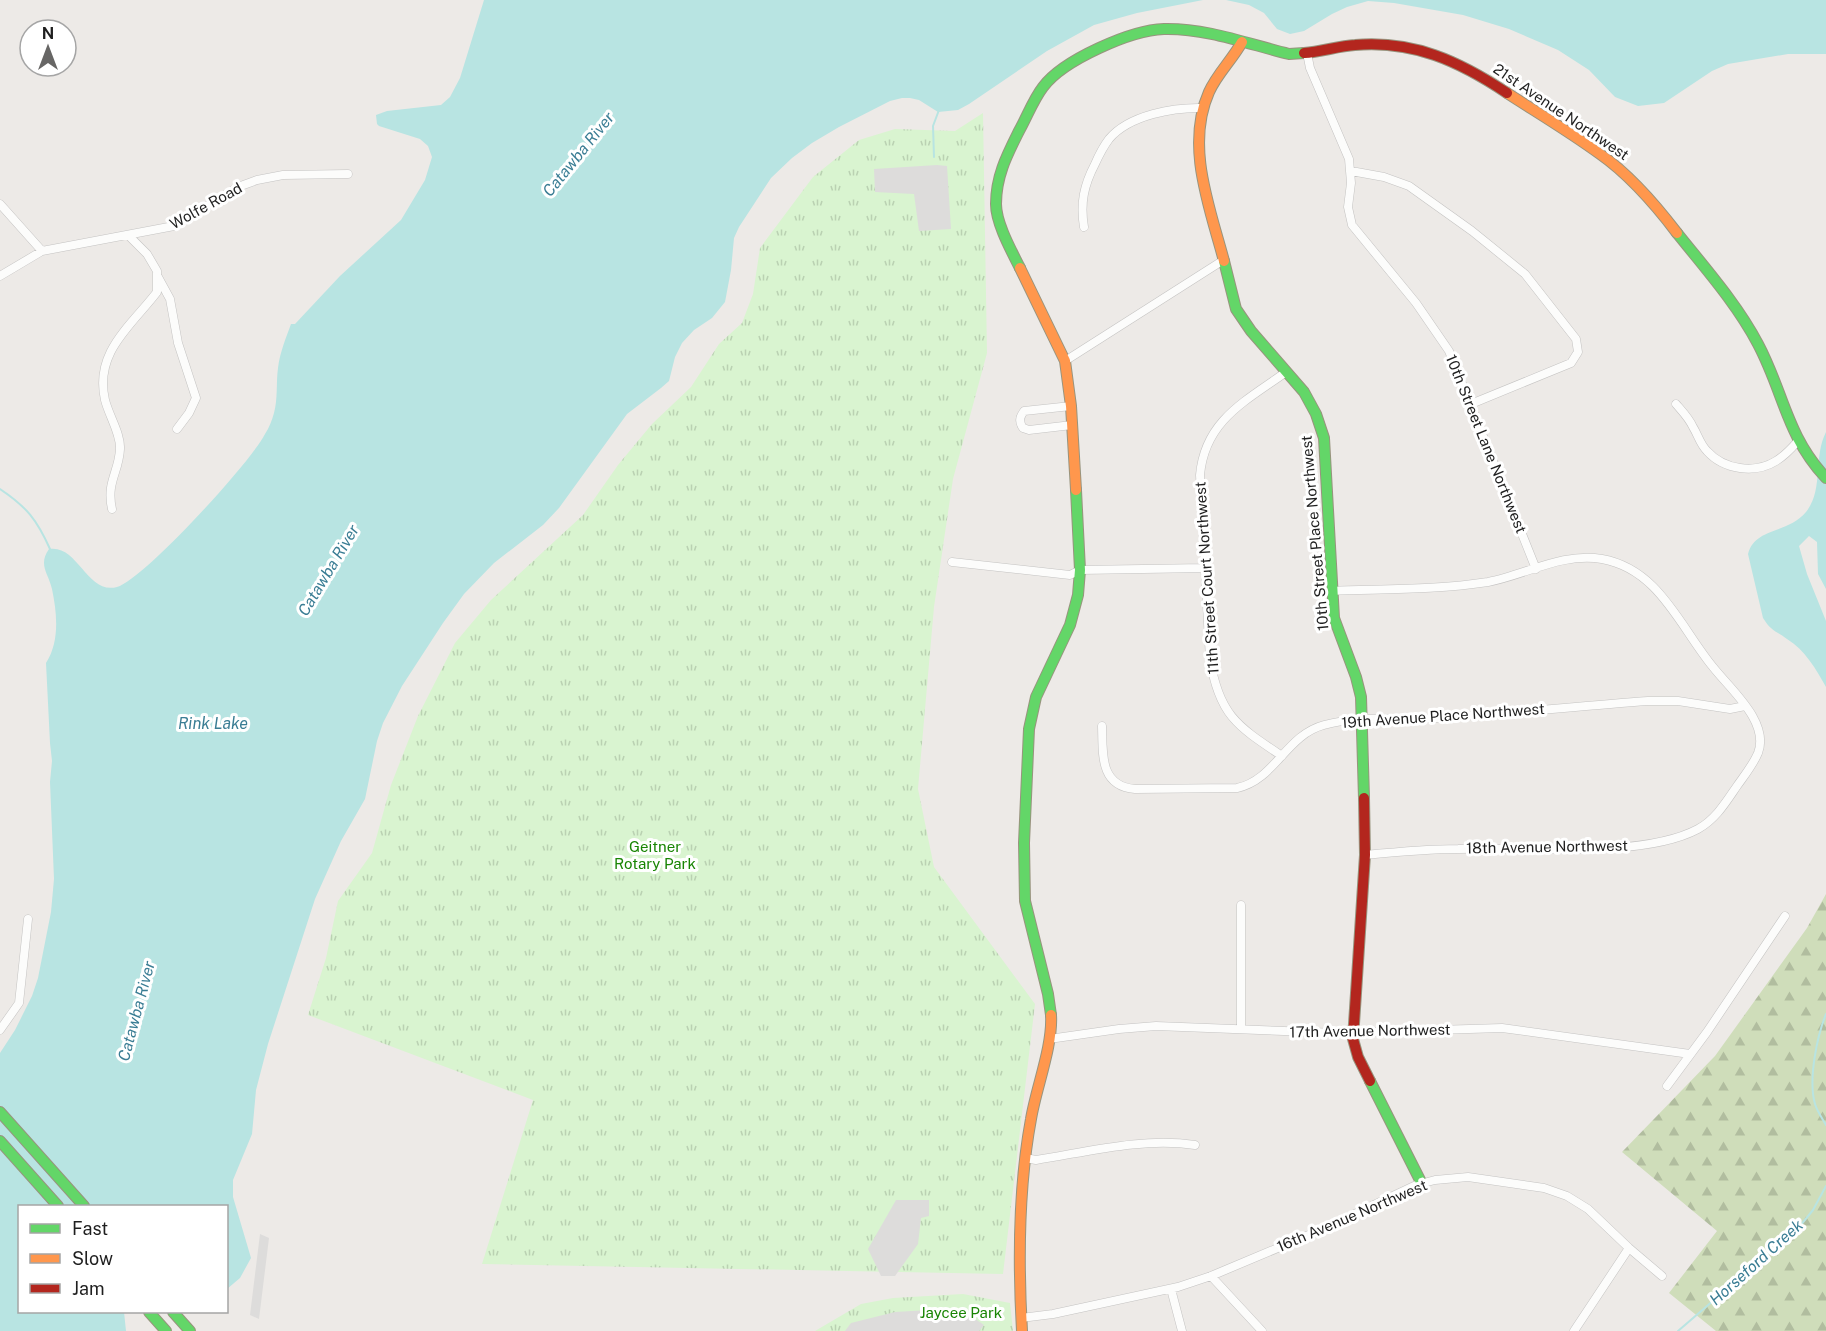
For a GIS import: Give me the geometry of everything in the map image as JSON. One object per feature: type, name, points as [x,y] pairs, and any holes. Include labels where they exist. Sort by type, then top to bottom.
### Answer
[{"type":"main road","name":"21st Avenue Northwest","points":[[1022,1331],[1018,1284],[1024,1158],[1049,1039],[1051,1019],[1048,994],[1025,901],[1024,843],[1029,739],[1036,697],[1070,625],[1078,595],[1080,570],[1071,406],[1065,361],[1007,241],[996,207],[997,181],[1004,159],[1043,87],[1056,75],[1092,52],[1149,31],[1179,28],[1196,30],[1277,52],[1307,54],[1354,45],[1391,44],[1432,53],[1455,62],[1490,81],[1620,169],[1660,210],[1743,320],[1763,356],[1797,442],[1810,462],[1826,478]]},
{"type":"main road","name":"10th Street Place Northwest","points":[[1242,42],[1236,54],[1213,84],[1204,108],[1199,151],[1201,172],[1222,261],[1233,300],[1242,320],[1303,391],[1313,407],[1324,438],[1337,632],[1359,685],[1362,720],[1365,855],[1353,1039],[1358,1057],[1422,1184]]},
{"type":"main road","points":[[0,1112],[83,1205]]},
{"type":"main road","points":[[0,1141],[57,1205]]},
{"type":"main road","points":[[151,1313],[166,1331]]},
{"type":"main road","points":[[175,1313],[190,1331]]},
{"type":"street","points":[[1307,54],[1310,68],[1349,159],[1351,171],[1384,177],[1409,186],[1508,259],[1525,274],[1576,339],[1578,352],[1571,363],[1471,404]]},
{"type":"street","points":[[1084,227],[1082,204],[1086,179],[1109,139],[1126,125],[1167,110],[1184,107],[1204,108]]},
{"type":"street","name":"10th Street Lane Northwest","points":[[1351,171],[1348,207],[1352,225],[1437,330],[1449,351],[1536,569]]},
{"type":"street","name":"Wolfe Road","points":[[0,276],[42,251],[174,226],[237,187],[257,180],[283,175],[348,174]]},
{"type":"street","points":[[0,204],[42,251]]},
{"type":"street","points":[[112,509],[109,497],[110,484],[120,448],[106,402],[105,368],[116,340],[157,292],[157,271],[147,255],[129,236]]},
{"type":"street","points":[[1065,361],[1222,261]]},
{"type":"street","points":[[157,276],[170,299],[178,343],[196,398],[189,413],[177,429]]},
{"type":"street","name":"11th Street Court Northwest","points":[[1282,756],[1239,725],[1217,694],[1210,659],[1200,475],[1202,457],[1209,440],[1224,418],[1286,372]]},
{"type":"street","points":[[1676,404],[1689,419],[1706,451],[1717,460],[1732,466],[1748,469],[1766,466],[1777,461],[1797,442]]},
{"type":"street","points":[[1071,406],[1024,411],[1020,417],[1020,423],[1023,428],[1029,429],[1072,424]]},
{"type":"street","name":"18th Avenue Northwest","points":[[1365,855],[1456,849],[1613,848],[1649,844],[1687,834],[1705,825],[1718,813],[1758,754],[1760,741],[1757,722],[1712,667],[1660,593],[1637,572],[1613,561],[1589,558],[1574,558],[1536,569]]},
{"type":"street","points":[[952,562],[1070,575],[1080,570],[1204,568]]},
{"type":"street","points":[[1333,591],[1473,584],[1536,569]]},
{"type":"street","name":"19th Avenue Place Northwest","points":[[1102,726],[1103,761],[1106,769],[1115,782],[1130,789],[1240,787],[1261,778],[1297,739],[1327,724],[1362,720],[1440,718],[1648,701],[1678,702],[1730,709],[1745,706]]},
{"type":"street","points":[[1241,905],[1241,1029]]},
{"type":"street","points":[[1667,1086],[1785,916]]},
{"type":"street","points":[[0,1030],[18,1003],[28,919]]},
{"type":"street","name":"17th Avenue Northwest","points":[[1049,1039],[1156,1026],[1304,1033],[1502,1028],[1690,1054]]},
{"type":"street","points":[[1024,1158],[1036,1160],[1160,1143],[1195,1145]]},
{"type":"street","name":"16th Avenue Northwest","points":[[1021,1318],[1053,1314],[1171,1289],[1211,1276],[1422,1184],[1468,1177],[1544,1188],[1567,1197],[1588,1209],[1662,1276]]},
{"type":"street","points":[[1574,1331],[1629,1248]]},
{"type":"street","points":[[1211,1276],[1262,1331]]},
{"type":"street","points":[[1171,1289],[1182,1331]]},
{"type":"green space","name":"Geitner Rotary Park","points":[[983,113],[987,353],[953,479],[934,607],[918,789],[934,867],[1035,1004],[1003,1274],[482,1264],[533,1100],[308,1015],[326,958],[338,901],[372,853],[391,785],[418,716],[455,643],[491,600],[583,515],[618,465],[652,424],[691,387],[719,344],[742,323],[753,294],[760,248],[813,177],[859,140],[895,129],[955,131]]},
{"type":"green space","points":[[1826,894],[1826,1331],[1716,1331],[1669,1293],[1717,1231],[1622,1152],[1715,1056],[1807,928]]},
{"type":"green space","name":"Jaycee Park","points":[[963,1294],[1010,1303],[1013,1331],[815,1331],[861,1304],[893,1298]]},
{"type":"shaded area","points":[[947,166],[951,229],[919,231],[914,194],[875,192],[874,169]]},
{"type":"shaded area","points":[[896,1200],[929,1200],[929,1216],[921,1218],[918,1244],[895,1276],[881,1276],[868,1249]]},
{"type":"shaded area","points":[[260,1234],[269,1238],[259,1319],[250,1315]]},
{"type":"shaded area","points":[[947,1309],[968,1314],[984,1325],[979,1331],[845,1331],[851,1323],[895,1312]]},
{"type":"water","name":"Rink Lake","points":[[484,0],[1203,0],[1137,13],[1094,25],[1047,51],[958,110],[938,112],[919,100],[910,98],[890,101],[812,143],[771,178],[734,238],[725,302],[712,318],[694,330],[682,343],[675,357],[669,381],[627,414],[559,508],[543,525],[494,563],[464,594],[402,686],[383,723],[365,799],[341,841],[315,899],[268,1044],[256,1090],[252,1134],[233,1180],[233,1197],[251,1258],[240,1278],[228,1288],[228,1205],[18,1205],[18,1313],[124,1313],[126,1331],[0,1331],[0,1053],[15,1030],[38,978],[51,912],[54,879],[50,782],[52,761],[46,663],[54,646],[56,617],[52,589],[44,560],[49,549],[59,550],[68,554],[98,584],[117,587],[130,580],[172,543],[240,469],[269,427],[276,402],[279,362],[291,324],[295,324],[340,276],[401,220],[425,180],[432,157],[428,146],[420,139],[379,126],[376,115],[387,111],[441,105],[450,97],[460,78]]},
{"type":"water","points":[[1226,0],[1826,0],[1826,54],[1788,54],[1728,64],[1712,71],[1664,103],[1638,106],[1615,97],[1589,70],[1558,50],[1509,29],[1463,15],[1394,3],[1368,1],[1332,14],[1304,31],[1290,34],[1277,29],[1264,13],[1249,5]]},
{"type":"water","points":[[1826,432],[1826,589],[1818,574],[1817,542],[1809,536],[1799,546],[1807,574],[1826,621],[1826,687],[1805,654],[1771,628],[1763,618],[1748,554],[1757,539],[1790,524],[1806,512],[1815,494],[1820,452]]},
{"type":"waterway","points":[[934,157],[933,126],[939,110]]},
{"type":"waterway","points":[[0,489],[30,515],[50,549]]},
{"type":"waterway","name":"Horseford Creek","points":[[1826,1014],[1817,1046],[1812,1083],[1815,1104],[1826,1125]]},
{"type":"waterway","name":"Horseford Creek","points":[[1678,1331],[1800,1226],[1813,1210],[1826,1186]]},
{"type":"traffic: fast","points":[[1020,268],[998,219],[996,194],[1000,175],[1006,157],[1036,97],[1043,87],[1066,67],[1081,57],[1116,41],[1164,29],[1212,34],[1289,54],[1304,53]]},
{"type":"traffic: fast","points":[[1677,233],[1750,329],[1767,362],[1802,446],[1826,478]]},
{"type":"traffic: fast","points":[[1224,261],[1236,309],[1251,331],[1304,392],[1316,414],[1324,438],[1334,618],[1361,697],[1364,798]]},
{"type":"traffic: fast","points":[[1051,1015],[1025,901],[1024,843],[1029,729],[1036,697],[1070,625],[1078,595],[1080,570],[1076,490]]},
{"type":"traffic: fast","points":[[1370,1081],[1422,1184]]},
{"type":"traffic: fast","points":[[0,1112],[83,1205]]},
{"type":"traffic: fast","points":[[0,1141],[57,1205]]},
{"type":"traffic: fast","points":[[150,1313],[166,1331]]},
{"type":"traffic: fast","points":[[174,1313],[190,1331]]},
{"type":"traffic: slow","points":[[1224,261],[1202,177],[1199,134],[1202,113],[1209,92],[1242,42]]},
{"type":"traffic: slow","points":[[1507,93],[1577,138],[1622,171],[1660,211],[1677,233]]},
{"type":"traffic: slow","points":[[1020,268],[1065,361],[1071,406],[1076,490]]},
{"type":"traffic: slow","points":[[1022,1331],[1021,1198],[1031,1119],[1047,1053],[1051,1015]]},
{"type":"traffic: jam","points":[[1304,53],[1349,46],[1376,44],[1396,46],[1435,55],[1453,62],[1507,93]]},
{"type":"traffic: jam","points":[[1364,798],[1365,855],[1353,1039],[1358,1057],[1370,1081]]},
{"type":"water label","name":"Catawba River","points":[[578,154]]},
{"type":"water label","name":"Catawba River","points":[[328,570]]},
{"type":"water label","name":"Catawba River","points":[[136,1011]]}]
